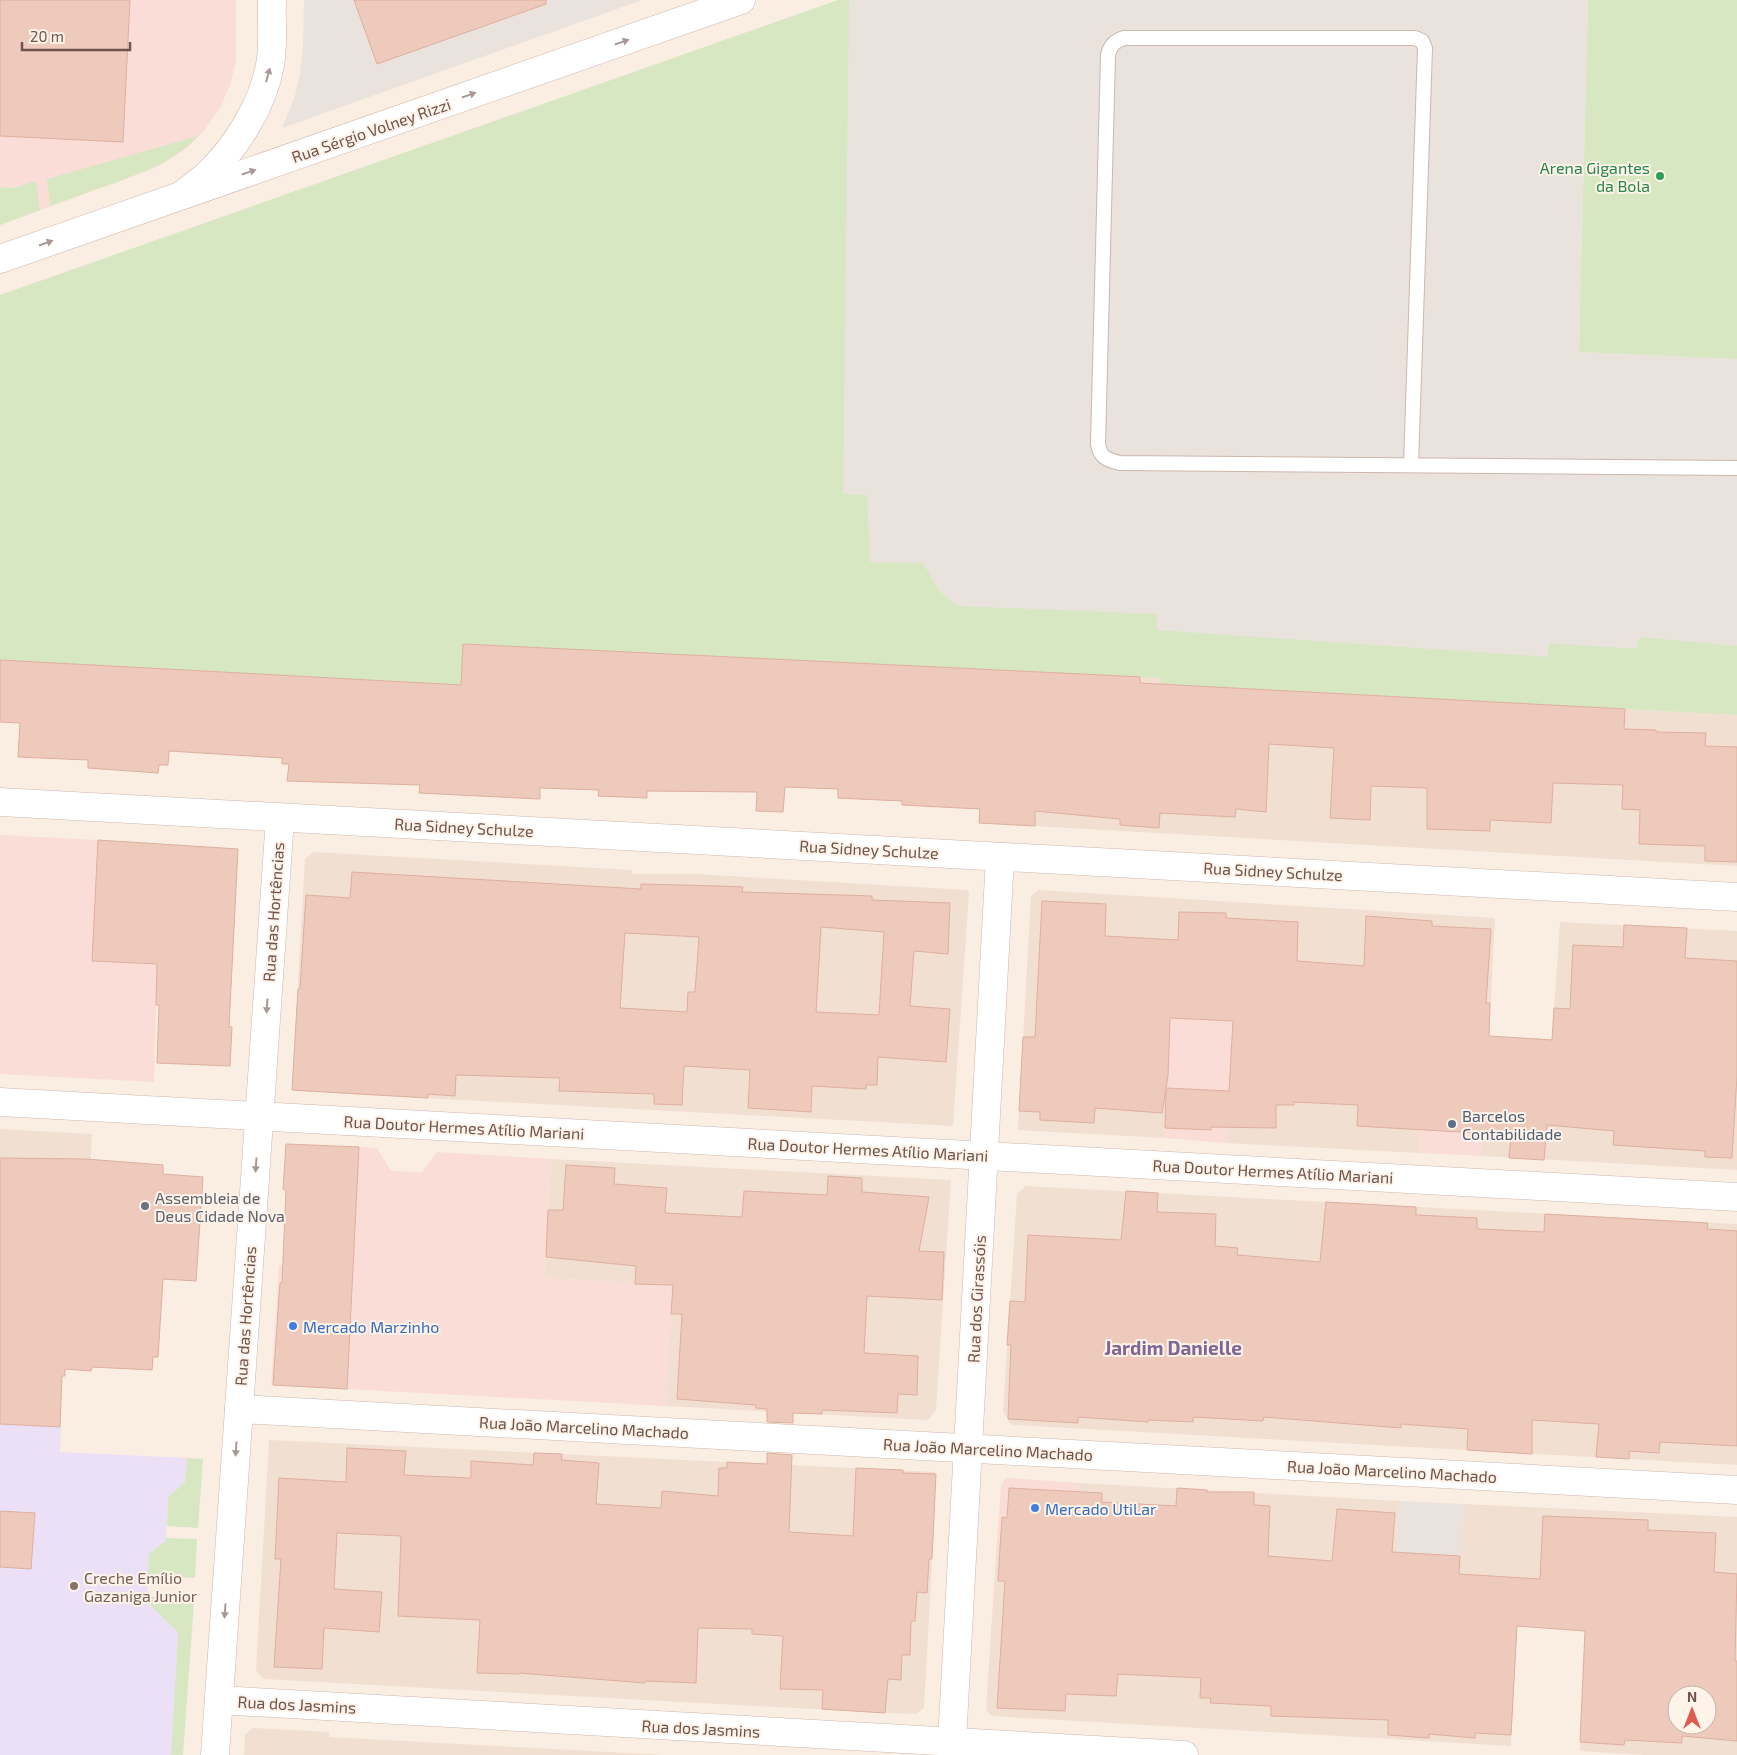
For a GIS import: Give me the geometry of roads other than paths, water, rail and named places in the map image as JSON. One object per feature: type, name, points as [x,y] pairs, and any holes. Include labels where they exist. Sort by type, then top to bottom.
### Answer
[{"type":"street","points":[[182,196],[206,176],[250,120],[264,88],[271,64],[272,0]]},
{"type":"street","name":"Rua Sérgio Volney Rizzi","points":[[0,259],[741,0]]},
{"type":"street","name":"Rua Sidney Schulze","points":[[0,802],[1737,897]]},
{"type":"street","name":"Rua das Hortências","points":[[215,1755],[280,818]]},
{"type":"street","name":"Rua dos Girassóis","points":[[952,1742],[1000,857]]},
{"type":"street","name":"Rua Doutor Hermes Atílio Mariani","points":[[0,1102],[1737,1197]]},
{"type":"street","name":"Rua João Marcelino Machado","points":[[239,1408],[1737,1490]]},
{"type":"street","name":"Rua dos Jasmins","points":[[219,1700],[1184,1755]]},
{"type":"lane","points":[[1411,465],[1425,48],[1422,41],[1415,38],[1124,38],[1117,40],[1108,55],[1098,444],[1102,457],[1120,463],[1737,468]]},
{"type":"place","name":"Arena Gigantes da Bola","points":[[1660,176]]},
{"type":"place","name":"Barcelos Contabilidade","points":[[1452,1124]]},
{"type":"place","name":"Assembleia de Deus Cidade Nova","points":[[145,1206]]},
{"type":"place","name":"Mercado Marzinho","points":[[293,1326]]},
{"type":"place","name":"Mercado UtiLar","points":[[1035,1508]]},
{"type":"place","name":"Creche Emílio Gazaniga Junior","points":[[74,1586]]},
{"type":"district","name":"Jardim Danielle","points":[[1173,1347]]}]
